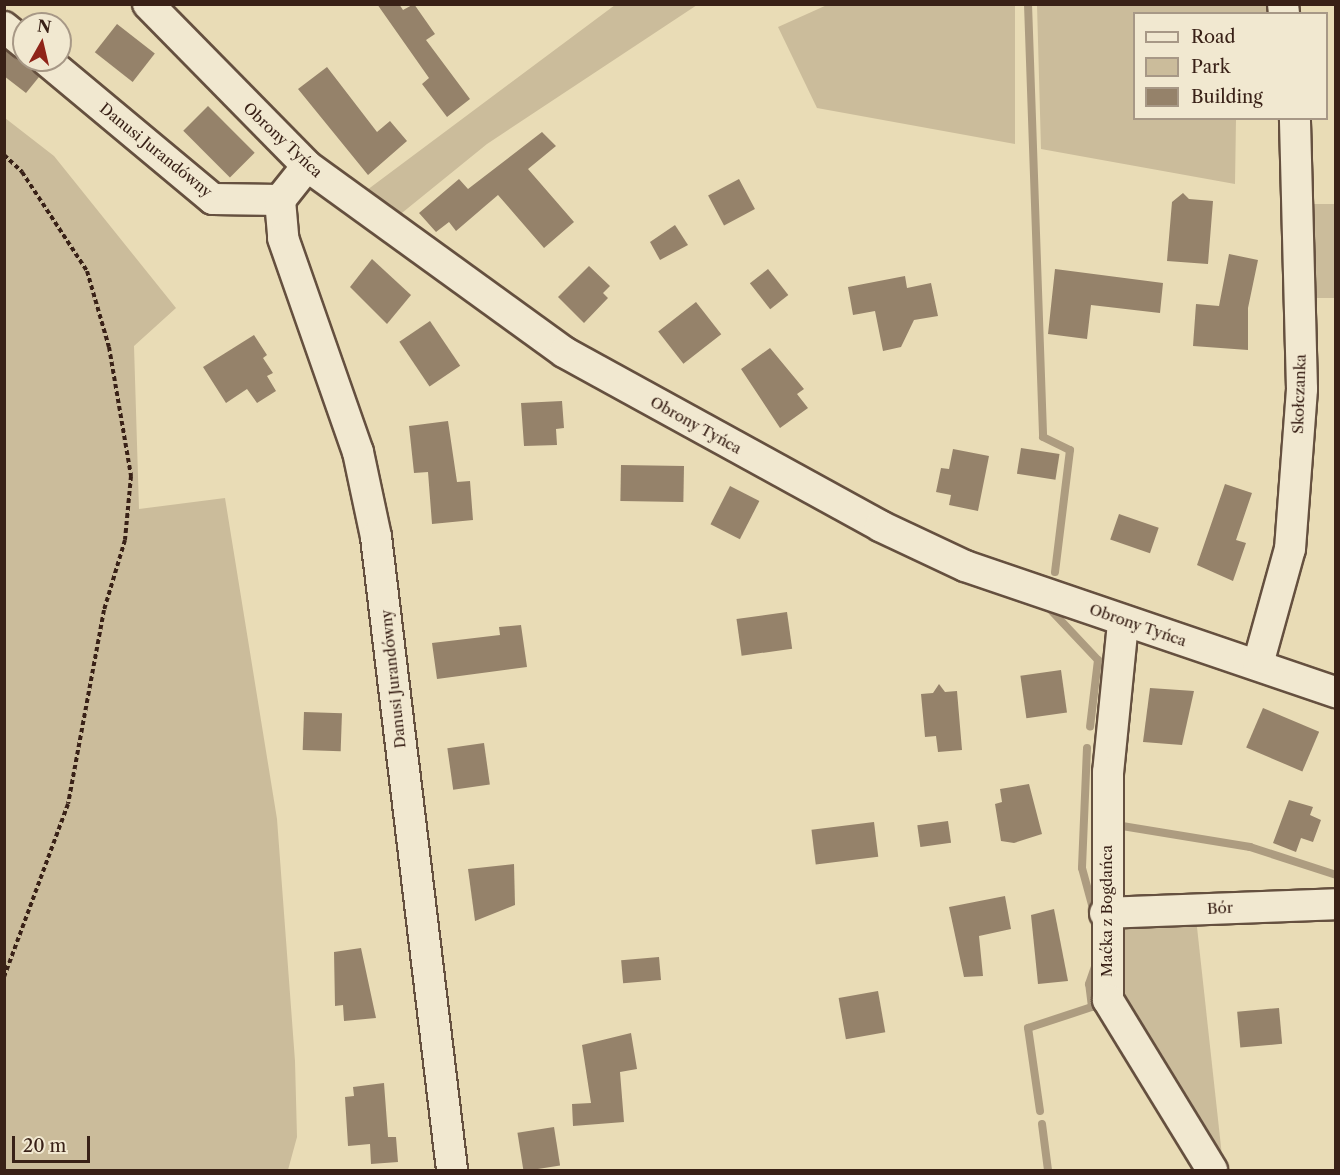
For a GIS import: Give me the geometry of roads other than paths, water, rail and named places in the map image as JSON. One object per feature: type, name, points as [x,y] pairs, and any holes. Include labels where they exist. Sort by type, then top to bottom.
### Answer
[{"type":"street","name":"Obrony Tyńca","points":[[148,4],[307,166],[564,352],[879,526],[965,566],[1039,587],[1122,623],[1258,664],[1335,692]]},
{"type":"street","name":"Danusi Jurandówny","points":[[60,72],[213,199],[280,200],[283,238],[358,452],[376,537],[452,1170]]},
{"type":"street","name":"Skołczanka","points":[[1258,664],[1290,549],[1301,399],[1295,120]]},
{"type":"street","points":[[280,200],[307,166]]},
{"type":"street","name":"Maćka z Bogdańca","points":[[1122,623],[1108,772],[1105,914],[1108,999],[1212,1170]]},
{"type":"street","name":"Bór","points":[[1105,914],[1335,904]]},
{"type":"waterway","points":[[1028,4],[1043,437],[1070,450],[1055,572]]},
{"type":"waterway","points":[[1048,607],[1098,660],[1090,727]]},
{"type":"waterway","points":[[1087,748],[1082,868],[1095,916]]},
{"type":"waterway","points":[[1116,825],[1250,847],[1336,875]]},
{"type":"waterway","points":[[1040,1111],[1028,1028],[1092,1007],[1089,984],[1095,967]]},
{"type":"waterway","points":[[1042,1124],[1048,1170]]}]
